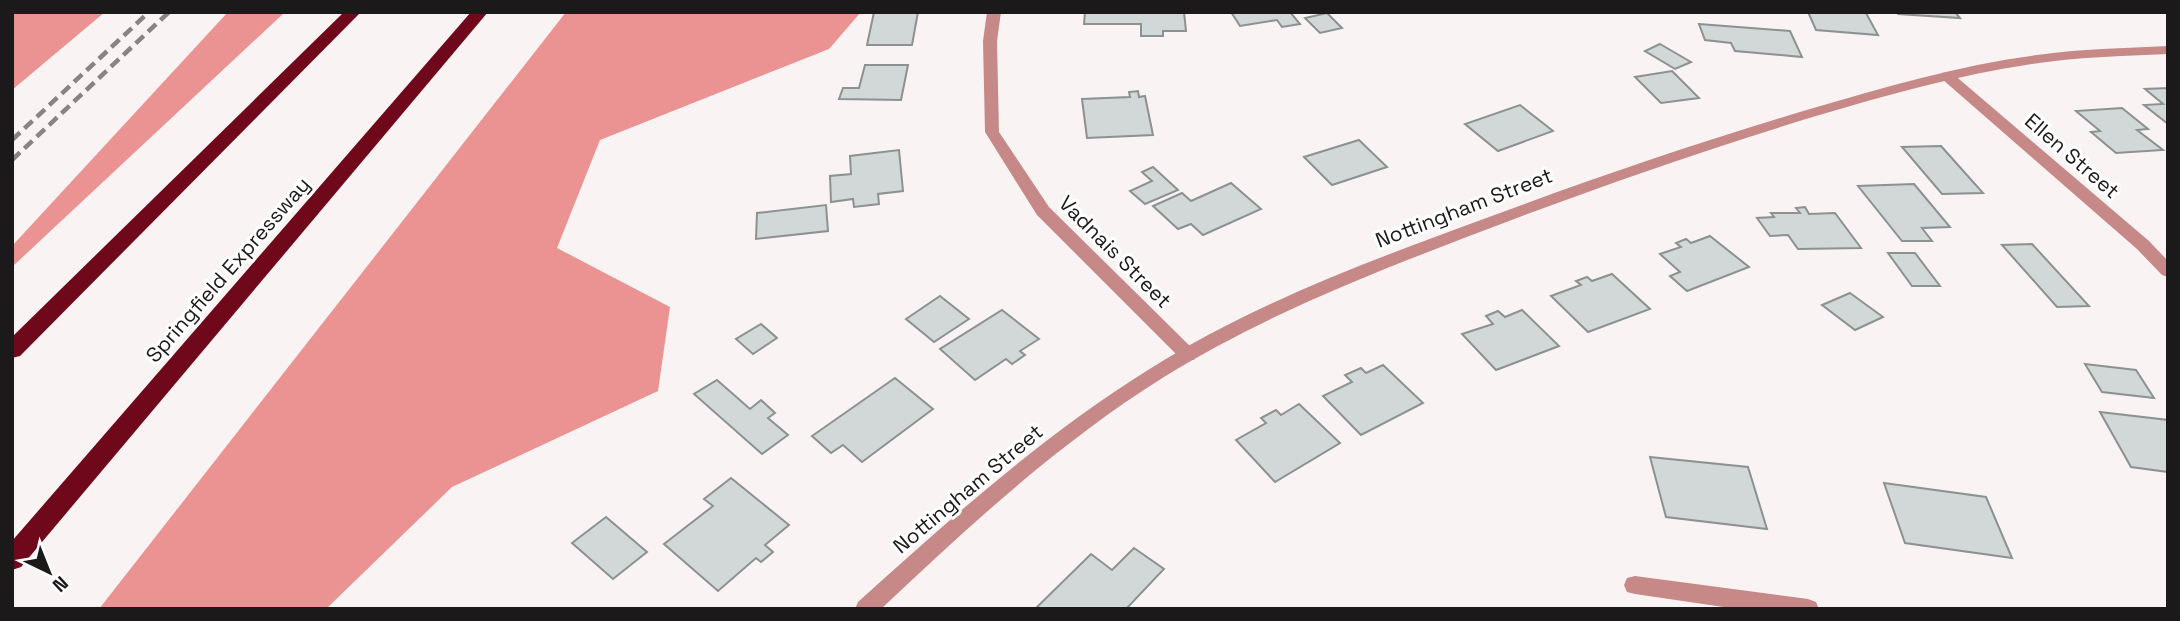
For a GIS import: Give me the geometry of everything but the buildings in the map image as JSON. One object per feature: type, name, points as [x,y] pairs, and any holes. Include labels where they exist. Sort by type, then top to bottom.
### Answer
[{"type":"highway","points":[[12,351],[354,12]]},
{"type":"highway","name":"Springfield Expressway","points":[[12,559],[480,12]]},
{"type":"street","name":"Vadnais Street","points":[[994,12],[990,41],[992,132],[1043,211],[1188,355]]},
{"type":"street","name":"Nottingham Street","points":[[866,609],[970,512],[1050,449],[1188,355],[1289,302],[1592,183],[1716,141],[1947,76],[2018,61],[2168,50]]},
{"type":"street","name":"Ellen Street","points":[[1947,76],[2143,245],[2168,271]]},
{"type":"street","points":[[1635,585],[1808,609]]},
{"type":"shaded area","points":[[12,12],[105,12],[12,90]]},
{"type":"shaded area","points":[[228,12],[285,12],[12,267],[12,246]]},
{"type":"shaded area","points":[[566,12],[861,12],[829,49],[600,140],[557,248],[670,307],[658,391],[452,487],[326,609],[99,609]]},
{"type":"railway","points":[[12,140],[149,12]]},
{"type":"railway","points":[[12,160],[169,12]]}]
